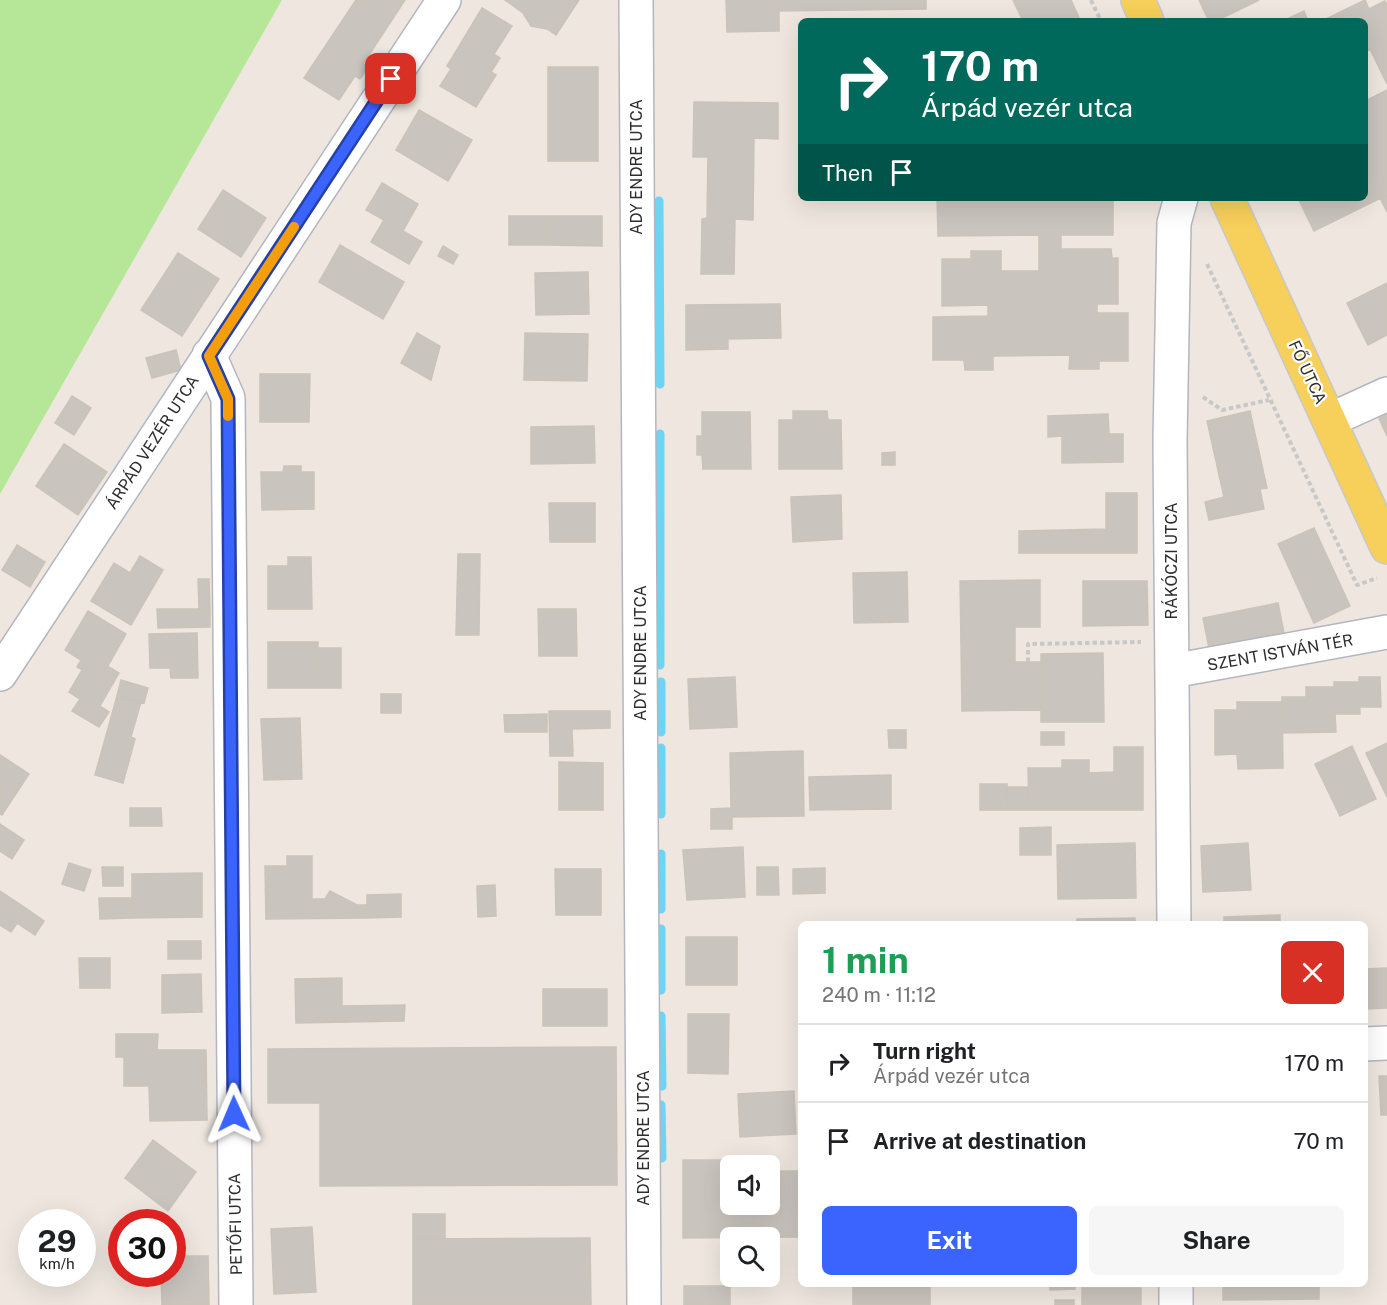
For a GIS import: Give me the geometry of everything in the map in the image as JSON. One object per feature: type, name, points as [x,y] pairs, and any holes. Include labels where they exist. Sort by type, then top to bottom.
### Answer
[{"type":"main road","points":[[1138,0],[1146,18]]},
{"type":"main road","name":"FŐ UTCA","points":[[1228,201],[1386,540]]},
{"type":"street","name":"ÁRPÁD VEZÉR UTCA","points":[[0,674],[444,0]]},
{"type":"street","name":"ADY ENDRE UTCA","points":[[636,0],[645,1305]]},
{"type":"street","name":"RÁKÓCZI UTCA","points":[[1173,921],[1170,441],[1174,223],[1180,201]]},
{"type":"street","name":"PETŐFI UTCA","points":[[209,356],[228,399],[236,1305]]},
{"type":"street","points":[[1330,420],[1387,394]]},
{"type":"street","name":"SZENT ISTVÁN TÉR","points":[[1172,656],[1387,632]]},
{"type":"street","points":[[1368,1044],[1387,1043]]},
{"type":"street","points":[[1176,1287],[1176,1305]]},
{"type":"path","points":[[1091,0],[1100,18]]},
{"type":"path","points":[[1203,256],[1357,585],[1387,574]]},
{"type":"path","points":[[1171,394],[1198,394],[1222,410],[1269,400]]},
{"type":"path","points":[[1028,662],[1028,644],[1172,656]]},
{"type":"green space","points":[[0,0],[282,0],[0,494]]},
{"type":"building","points":[[356,0],[405,0],[363,64],[368,67],[360,79],[355,76],[339,100],[304,78]]},
{"type":"building","points":[[505,0],[579,0],[556,35],[547,29],[531,26],[523,13]]},
{"type":"building","points":[[726,0],[926,0],[926,9],[779,11],[779,31],[727,32]]},
{"type":"building","points":[[1013,0],[1071,0],[1079,18],[1022,18]]},
{"type":"building","points":[[1199,0],[1259,0],[1222,18],[1208,18]]},
{"type":"building","points":[[1365,0],[1369,9],[1385,1],[1387,5],[1387,84],[1370,49],[1368,50],[1368,18],[1328,18]]},
{"type":"building","points":[[482,8],[512,26],[494,54],[500,58],[491,72],[496,75],[476,107],[440,86],[451,69],[447,66]]},
{"type":"building","points":[[1304,11],[1307,18],[1289,18]]},
{"type":"building","points":[[548,67],[598,67],[598,161],[548,161]]},
{"type":"building","points":[[1387,90],[1387,195],[1314,231],[1299,201],[1368,201],[1368,100]]},
{"type":"building","points":[[694,102],[778,103],[778,139],[754,138],[753,220],[735,219],[734,274],[701,274],[702,219],[707,218],[708,157],[693,157]]},
{"type":"building","points":[[419,110],[472,140],[448,181],[396,150]]},
{"type":"building","points":[[382,183],[418,204],[403,231],[422,242],[409,264],[371,242],[384,220],[366,210]]},
{"type":"building","points":[[223,190],[266,218],[241,257],[198,229]]},
{"type":"building","points":[[1387,195],[1387,212],[1380,198]]},
{"type":"building","points":[[937,201],[1113,201],[1113,235],[1061,235],[1061,249],[1111,249],[1112,258],[1118,258],[1118,304],[1097,304],[1097,313],[1128,313],[1128,361],[1099,361],[1099,369],[1069,369],[1070,355],[993,356],[993,370],[965,370],[964,360],[933,360],[933,317],[988,316],[988,305],[942,306],[942,259],[971,259],[971,251],[1001,251],[1001,271],[1039,271],[1039,235],[938,236]]},
{"type":"building","points":[[509,216],[546,216],[546,245],[509,245]]},
{"type":"building","points":[[546,216],[602,216],[602,246],[546,245]]},
{"type":"building","points":[[340,245],[404,282],[383,319],[319,282]]},
{"type":"building","points":[[443,246],[458,255],[453,264],[438,256]]},
{"type":"building","points":[[178,253],[219,279],[182,336],[141,310]]},
{"type":"building","points":[[588,272],[589,314],[536,315],[535,273]]},
{"type":"building","points":[[1387,283],[1387,335],[1368,345],[1347,303]]},
{"type":"building","points":[[780,304],[781,338],[728,339],[728,349],[686,350],[686,305]]},
{"type":"building","points":[[417,333],[440,346],[431,380],[401,363]]},
{"type":"building","points":[[525,333],[588,334],[587,381],[524,380]]},
{"type":"building","points":[[176,350],[181,370],[152,378],[146,358]]},
{"type":"building","points":[[260,374],[310,374],[309,422],[260,422]]},
{"type":"building","points":[[72,396],[91,408],[74,435],[55,423]]},
{"type":"building","points":[[793,411],[827,411],[828,420],[841,420],[842,469],[779,469],[779,420],[793,420]]},
{"type":"building","points":[[1250,411],[1267,488],[1260,489],[1264,509],[1209,520],[1205,502],[1224,497],[1207,421]]},
{"type":"building","points":[[702,412],[750,412],[751,469],[703,469],[702,455],[697,455],[697,436],[702,436]]},
{"type":"building","points":[[1108,414],[1109,434],[1123,434],[1123,462],[1062,463],[1062,436],[1048,437],[1048,416]]},
{"type":"building","points":[[1387,414],[1387,436],[1379,418]]},
{"type":"building","points":[[594,426],[595,463],[531,464],[531,427]]},
{"type":"building","points":[[64,444],[107,472],[78,515],[36,486]]},
{"type":"building","points":[[895,452],[895,465],[882,465],[882,453]]},
{"type":"building","points":[[284,466],[301,466],[301,472],[314,472],[314,509],[262,510],[261,472],[283,472]]},
{"type":"building","points":[[1106,493],[1137,493],[1137,553],[1019,553],[1019,531],[1106,529]]},
{"type":"building","points":[[841,495],[842,539],[793,542],[791,497]]},
{"type":"building","points":[[549,503],[595,503],[595,542],[550,542]]},
{"type":"building","points":[[1314,528],[1350,606],[1314,623],[1278,544]]},
{"type":"building","points":[[17,545],[45,562],[30,587],[2,570]]},
{"type":"building","points":[[458,554],[480,554],[479,635],[456,635]]},
{"type":"building","points":[[140,556],[163,570],[131,625],[91,601],[114,563],[130,573]]},
{"type":"building","points":[[288,557],[311,557],[312,609],[268,609],[268,566],[288,566]]},
{"type":"building","points":[[907,572],[908,622],[854,623],[853,573]]},
{"type":"building","points":[[198,579],[209,579],[210,609],[199,609]]},
{"type":"building","points":[[1040,580],[1040,627],[1015,627],[1015,662],[1040,662],[1040,710],[962,711],[960,581]]},
{"type":"building","points":[[1083,581],[1147,581],[1148,625],[1083,626]]},
{"type":"building","points":[[1278,603],[1284,633],[1209,648],[1203,618]]},
{"type":"building","points":[[157,609],[210,609],[210,627],[158,628]]},
{"type":"building","points":[[538,609],[576,609],[577,656],[539,656]]},
{"type":"building","points":[[88,611],[126,634],[100,680],[77,667],[81,660],[65,650]]},
{"type":"building","points":[[197,633],[198,678],[171,678],[170,668],[150,668],[149,634]]},
{"type":"building","points":[[268,642],[318,642],[318,688],[268,688]]},
{"type":"building","points":[[318,648],[341,648],[341,688],[318,688]]},
{"type":"building","points":[[1103,653],[1104,722],[1041,722],[1041,654]]},
{"type":"building","points":[[107,666],[119,673],[100,706],[109,712],[99,727],[72,711],[80,699],[69,692],[82,670],[100,680]]},
{"type":"building","points":[[735,677],[737,727],[690,729],[688,679]]},
{"type":"building","points":[[1359,677],[1380,677],[1381,707],[1359,707]]},
{"type":"building","points":[[121,680],[148,688],[144,703],[117,696]]},
{"type":"building","points":[[1334,682],[1359,682],[1360,714],[1335,714],[1336,732],[1282,733],[1282,697],[1306,697],[1306,687],[1334,687]]},
{"type":"building","points":[[381,694],[401,694],[401,713],[381,713]]},
{"type":"building","points":[[117,696],[141,702],[131,737],[135,739],[123,783],[95,775]]},
{"type":"building","points":[[1237,702],[1282,702],[1283,768],[1238,769],[1237,754],[1215,755],[1215,710],[1237,710]]},
{"type":"building","points":[[549,711],[610,711],[610,728],[572,729],[573,756],[550,756]]},
{"type":"building","points":[[547,714],[547,732],[505,732],[504,715]]},
{"type":"building","points":[[300,718],[302,779],[264,780],[261,719]]},
{"type":"building","points":[[888,730],[906,730],[906,748],[889,748]]},
{"type":"building","points":[[1041,732],[1064,732],[1064,745],[1041,745]]},
{"type":"building","points":[[1387,743],[1387,797],[1366,753]]},
{"type":"building","points":[[1352,746],[1376,799],[1340,816],[1315,764]]},
{"type":"building","points":[[1114,747],[1143,747],[1143,810],[1029,810],[1028,768],[1062,768],[1062,760],[1089,760],[1089,773],[1114,772]]},
{"type":"building","points":[[803,751],[804,816],[732,817],[732,829],[711,829],[711,809],[731,808],[730,753]]},
{"type":"building","points":[[0,755],[29,774],[2,815],[0,814]]},
{"type":"building","points":[[559,762],[603,763],[603,810],[559,810]]},
{"type":"building","points":[[891,775],[891,809],[810,810],[809,777]]},
{"type":"building","points":[[980,784],[1007,784],[1008,810],[980,810]]},
{"type":"building","points":[[1007,787],[1029,787],[1029,810],[1008,810]]},
{"type":"building","points":[[130,808],[161,808],[162,826],[130,826]]},
{"type":"building","points":[[0,824],[24,840],[12,859],[0,851]]},
{"type":"building","points":[[1051,827],[1051,855],[1020,855],[1020,828]]},
{"type":"building","points":[[1135,843],[1136,898],[1058,899],[1057,845]]},
{"type":"building","points":[[1248,843],[1251,890],[1203,892],[1201,846]]},
{"type":"building","points":[[743,847],[745,897],[687,900],[683,850]]},
{"type":"building","points":[[287,856],[312,856],[312,899],[325,899],[330,891],[357,905],[367,905],[367,918],[266,919],[265,866],[287,866]]},
{"type":"building","points":[[69,863],[91,870],[84,891],[62,884]]},
{"type":"building","points":[[102,867],[123,867],[123,886],[103,886]]},
{"type":"building","points":[[757,867],[778,867],[779,895],[757,895]]},
{"type":"building","points":[[825,868],[825,893],[793,894],[793,869]]},
{"type":"building","points":[[555,869],[601,869],[601,915],[556,915]]},
{"type":"building","points":[[202,873],[202,917],[132,918],[132,874]]},
{"type":"building","points":[[495,885],[496,916],[478,917],[477,886]]},
{"type":"building","points":[[0,891],[27,909],[11,932],[0,925]]},
{"type":"building","points":[[401,894],[401,917],[367,918],[367,895]]},
{"type":"building","points":[[99,898],[132,898],[132,918],[100,919]]},
{"type":"building","points":[[27,909],[44,921],[35,935],[17,923]]},
{"type":"building","points":[[1280,915],[1280,921],[1224,921],[1224,917]]},
{"type":"building","points":[[1135,918],[1135,921],[1077,921],[1077,919]]},
{"type":"building","points":[[686,937],[737,937],[737,985],[686,985]]},
{"type":"building","points":[[168,941],[201,941],[201,959],[168,959]]},
{"type":"building","points":[[79,958],[110,958],[110,988],[80,988]]},
{"type":"building","points":[[1387,968],[1387,1008],[1368,1009],[1368,969]]},
{"type":"building","points":[[201,974],[202,1012],[162,1013],[162,975]]},
{"type":"building","points":[[342,978],[342,1006],[405,1005],[404,1021],[296,1023],[295,979]]},
{"type":"building","points":[[543,989],[607,989],[607,1026],[543,1026]]},
{"type":"building","points":[[688,1014],[729,1014],[728,1074],[688,1073]]},
{"type":"building","points":[[116,1034],[158,1034],[157,1050],[124,1051],[124,1057],[116,1057]]},
{"type":"building","points":[[616,1047],[617,1185],[320,1186],[320,1103],[268,1103],[268,1049]]},
{"type":"building","points":[[206,1050],[207,1120],[150,1121],[149,1086],[124,1086],[124,1051]]},
{"type":"building","points":[[1379,1076],[1387,1076],[1387,1115],[1381,1115]]},
{"type":"building","points":[[794,1091],[796,1134],[740,1137],[738,1094]]},
{"type":"building","points":[[153,1140],[196,1172],[169,1209],[165,1209],[125,1178]]},
{"type":"building","points":[[683,1160],[720,1160],[720,1215],[780,1215],[780,1171],[798,1171],[798,1237],[780,1237],[780,1227],[720,1227],[720,1238],[683,1238]]},
{"type":"building","points":[[413,1214],[445,1214],[445,1239],[413,1239]]},
{"type":"building","points":[[312,1227],[316,1292],[274,1294],[271,1229]]},
{"type":"building","points":[[590,1238],[591,1305],[413,1305],[413,1239]]},
{"type":"building","points":[[186,1256],[208,1256],[209,1305],[162,1305],[161,1287],[186,1287]]},
{"type":"building","points":[[684,1286],[730,1287],[730,1305],[684,1305]]},
{"type":"building","points":[[853,1287],[930,1287],[930,1305],[853,1305]]},
{"type":"building","points":[[1050,1287],[1075,1287],[1075,1289],[1050,1290]]},
{"type":"building","points":[[1223,1287],[1319,1287],[1319,1299],[1223,1300]]},
{"type":"building","points":[[1082,1288],[1141,1288],[1141,1305],[1082,1305]]},
{"type":"building","points":[[1055,1300],[1074,1300],[1074,1305],[1055,1305]]},
{"type":"waterway","points":[[659,201],[660,384]]},
{"type":"waterway","points":[[660,434],[660,665]]},
{"type":"waterway","points":[[661,682],[661,732]]},
{"type":"waterway","points":[[661,748],[661,814]]},
{"type":"waterway","points":[[661,854],[661,909]]},
{"type":"waterway","points":[[661,929],[661,990]]},
{"type":"waterway","points":[[661,1016],[662,1086]]},
{"type":"waterway","points":[[661,1105],[662,1158]]},
{"type":"slow traffic","points":[[228,416],[228,399],[209,356],[294,227]]},
{"type":"route","points":[[234,1114],[228,399],[209,356],[391,79]]}]
